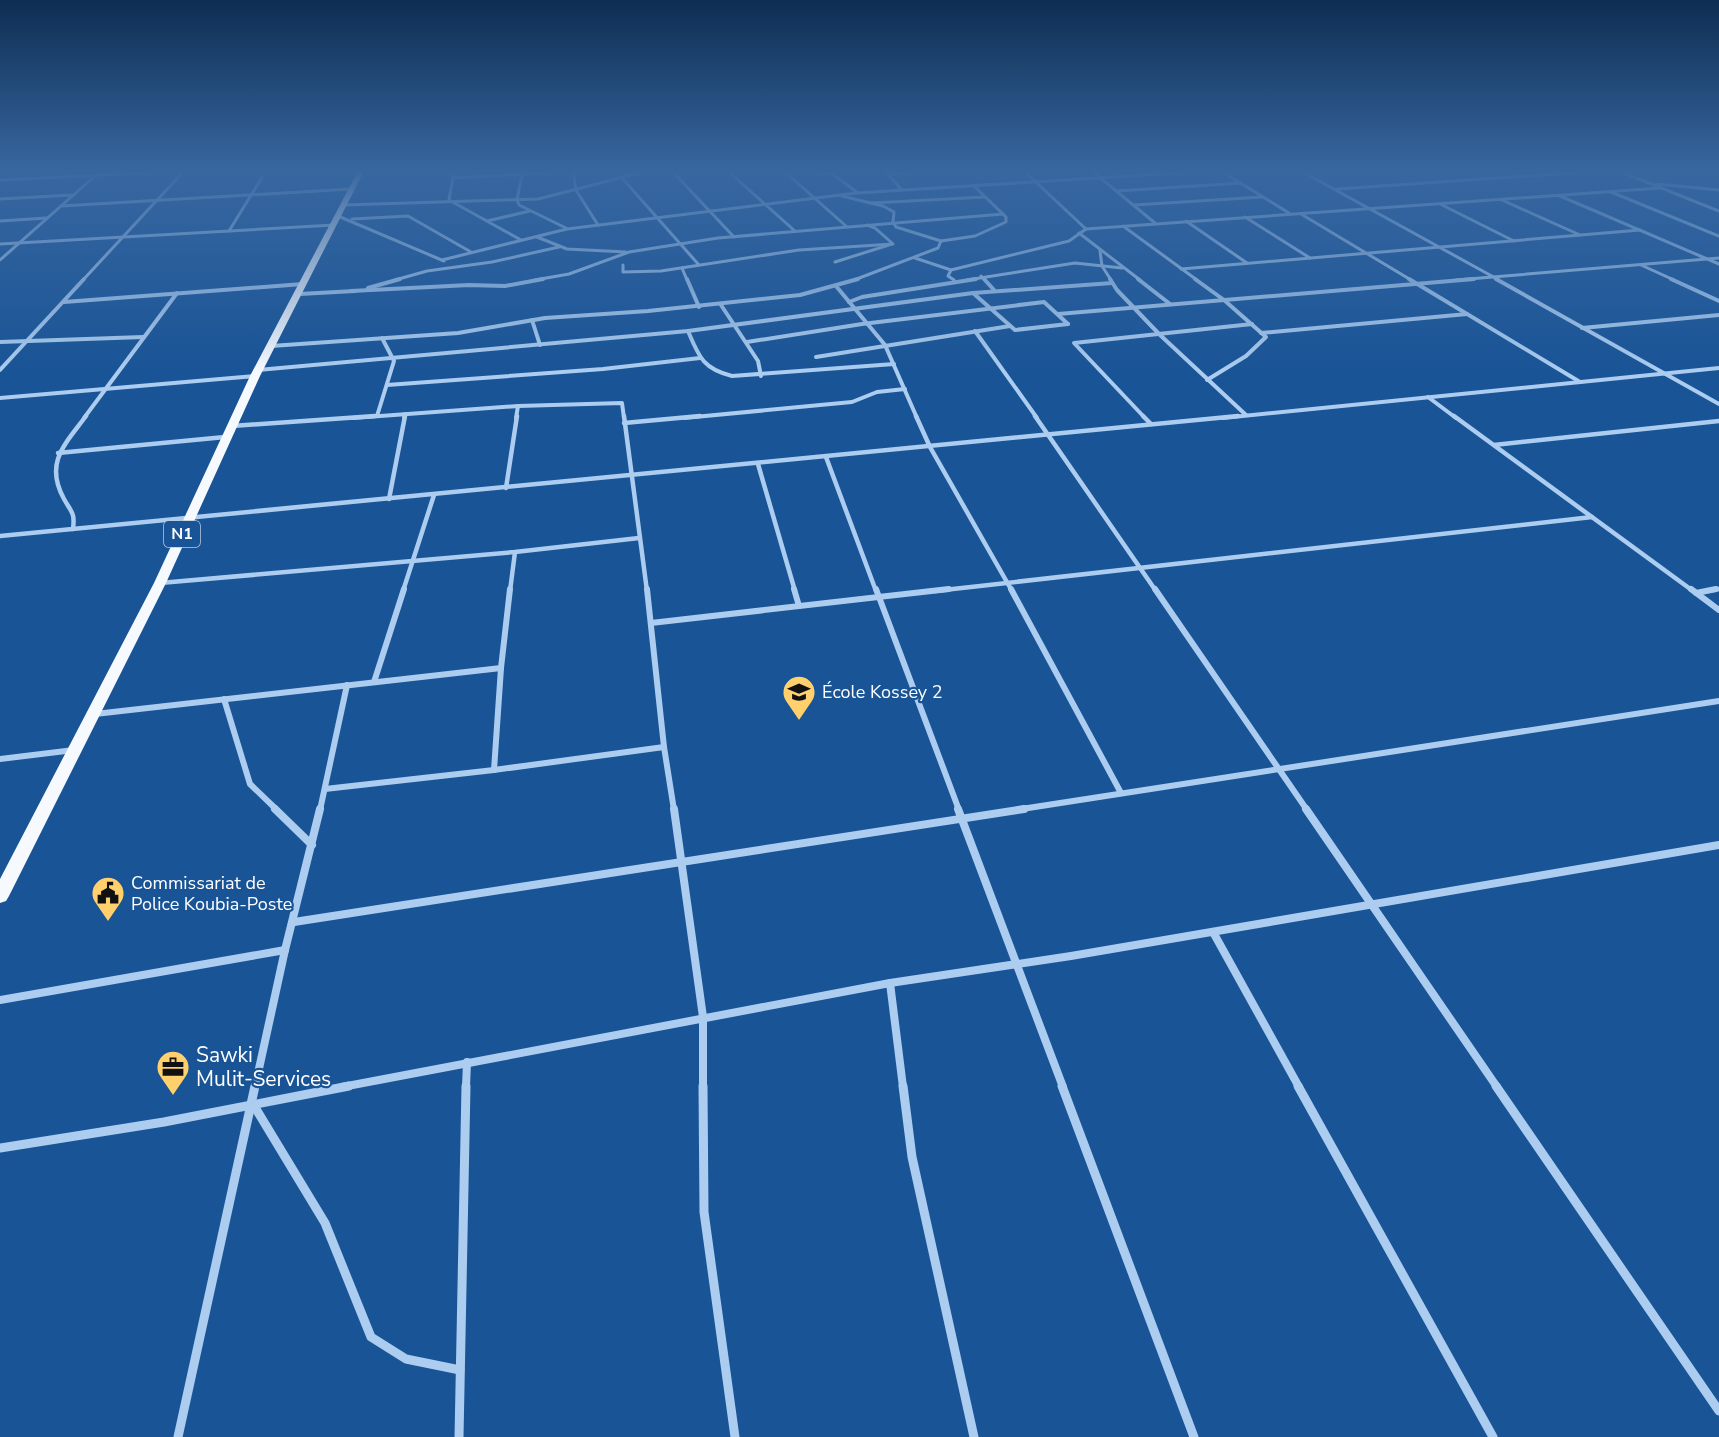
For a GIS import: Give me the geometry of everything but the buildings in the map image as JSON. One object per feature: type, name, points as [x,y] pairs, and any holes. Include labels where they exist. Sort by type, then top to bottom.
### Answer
[{"type":"main road","name":"N1","points":[[0,896],[160,583],[257,373],[329,238]]},
{"type":"street","points":[[0,260],[25,238]]},
{"type":"street","points":[[0,244],[105,238]]},
{"type":"street","points":[[0,370],[123,238]]},
{"type":"street","points":[[392,238],[428,257],[460,266]]},
{"type":"street","points":[[447,238],[471,252]]},
{"type":"street","points":[[442,260],[528,238]]},
{"type":"street","points":[[540,238],[559,248]]},
{"type":"street","points":[[675,238],[699,265]]},
{"type":"street","points":[[63,302],[177,293],[505,286],[569,274],[629,252],[726,238]]},
{"type":"street","points":[[887,238],[893,243]]},
{"type":"street","points":[[932,238],[941,241],[970,238]]},
{"type":"street","points":[[915,258],[951,270],[1069,241],[1073,238]]},
{"type":"street","points":[[1085,238],[1170,304]]},
{"type":"street","points":[[1139,238],[1224,300],[1266,337],[1259,346],[1223,372],[1207,380]]},
{"type":"street","points":[[1211,238],[1248,263]]},
{"type":"street","points":[[1279,238],[1311,258]]},
{"type":"street","points":[[1341,238],[1581,382]]},
{"type":"street","points":[[1423,238],[1719,404]]},
{"type":"street","points":[[1509,238],[1515,241]]},
{"type":"street","points":[[1181,269],[1547,238]]},
{"type":"street","points":[[1658,238],[1719,264]]},
{"type":"street","points":[[271,346],[458,333],[532,320],[721,305],[800,295],[836,286],[915,258],[938,248],[941,241]]},
{"type":"street","points":[[835,262],[885,248],[893,243]]},
{"type":"street","points":[[623,265],[623,272],[682,268],[799,250],[893,243]]},
{"type":"street","points":[[351,291],[427,271],[492,262],[559,248],[629,252]]},
{"type":"street","points":[[1100,251],[1102,266],[1112,283],[1159,334],[1246,415]]},
{"type":"street","points":[[1058,314],[1719,258]]},
{"type":"street","points":[[849,302],[862,297],[954,280],[1075,263],[1122,268]]},
{"type":"street","points":[[1639,264],[1719,301]]},
{"type":"street","points":[[682,268],[699,307]]},
{"type":"street","points":[[951,270],[948,276],[954,280]]},
{"type":"street","points":[[981,276],[995,291]]},
{"type":"street","points":[[0,398],[103,390],[688,331],[973,293],[1112,283]]},
{"type":"street","points":[[836,286],[885,345],[930,447],[1008,583],[1121,793]]},
{"type":"street","points":[[73,529],[75,516],[58,486],[54,471],[58,453],[142,337],[177,293]]},
{"type":"street","points":[[747,342],[867,324],[990,308],[1044,302],[1068,324],[1015,330],[1010,326],[990,308],[973,293]]},
{"type":"street","points":[[721,305],[758,361],[761,375]]},
{"type":"street","points":[[1261,333],[1468,314]]},
{"type":"street","points":[[1582,328],[1719,315]]},
{"type":"street","points":[[532,320],[540,345]]},
{"type":"street","points":[[1151,424],[1074,343],[1252,324]]},
{"type":"street","points":[[816,357],[1010,326]]},
{"type":"street","points":[[688,331],[706,367],[717,373],[732,376],[894,364]]},
{"type":"street","points":[[975,331],[1049,435],[1719,1411]]},
{"type":"street","points":[[0,342],[89,341],[142,337]]},
{"type":"street","points":[[377,416],[394,359],[382,338]]},
{"type":"street","points":[[387,385],[603,369],[700,358]]},
{"type":"street","points":[[0,537],[826,458],[1719,368]]},
{"type":"street","points":[[624,423],[852,402],[877,392],[905,389]]},
{"type":"street","points":[[1428,397],[1719,610]]},
{"type":"street","points":[[58,453],[377,416],[518,406],[622,403],[651,623],[664,747],[703,1017],[704,1212],[735,1437]]},
{"type":"street","points":[[506,488],[518,406]]},
{"type":"street","points":[[389,499],[405,414]]},
{"type":"street","points":[[1493,445],[1719,421]]},
{"type":"street","points":[[826,458],[1194,1437]]},
{"type":"street","points":[[758,464],[799,606]]},
{"type":"street","points":[[374,682],[434,495]]},
{"type":"street","points":[[651,623],[1592,518]]},
{"type":"street","points":[[160,583],[515,552],[639,538]]},
{"type":"street","points":[[494,770],[501,668],[515,552]]},
{"type":"street","points":[[1695,593],[1719,589]]},
{"type":"street","points":[[94,714],[501,668]]},
{"type":"street","points":[[178,1437],[285,950],[294,922],[347,685]]},
{"type":"street","points":[[224,699],[250,784],[312,845]]},
{"type":"street","points":[[294,922],[682,860],[1719,701]]},
{"type":"street","points":[[325,789],[494,770],[664,747]]},
{"type":"street","points":[[0,759],[75,750]]},
{"type":"street","points":[[0,1148],[164,1122],[467,1062],[890,983],[1017,965],[1719,845]]},
{"type":"street","points":[[1212,932],[1493,1437]]},
{"type":"street","points":[[0,1000],[285,950]]},
{"type":"street","points":[[890,983],[912,1157],[974,1437]]},
{"type":"street","points":[[459,1437],[467,1062]]},
{"type":"street","points":[[253,1104],[325,1223],[371,1337],[406,1359],[460,1370]]},
{"type":"place","name":"École Kossey 2","points":[[799,721]]},
{"type":"place","name":"Commissariat de Police Koubia-Poste","points":[[108,922]]},
{"type":"place","name":"Sawki Mulit-Services","points":[[173,1096]]}]
